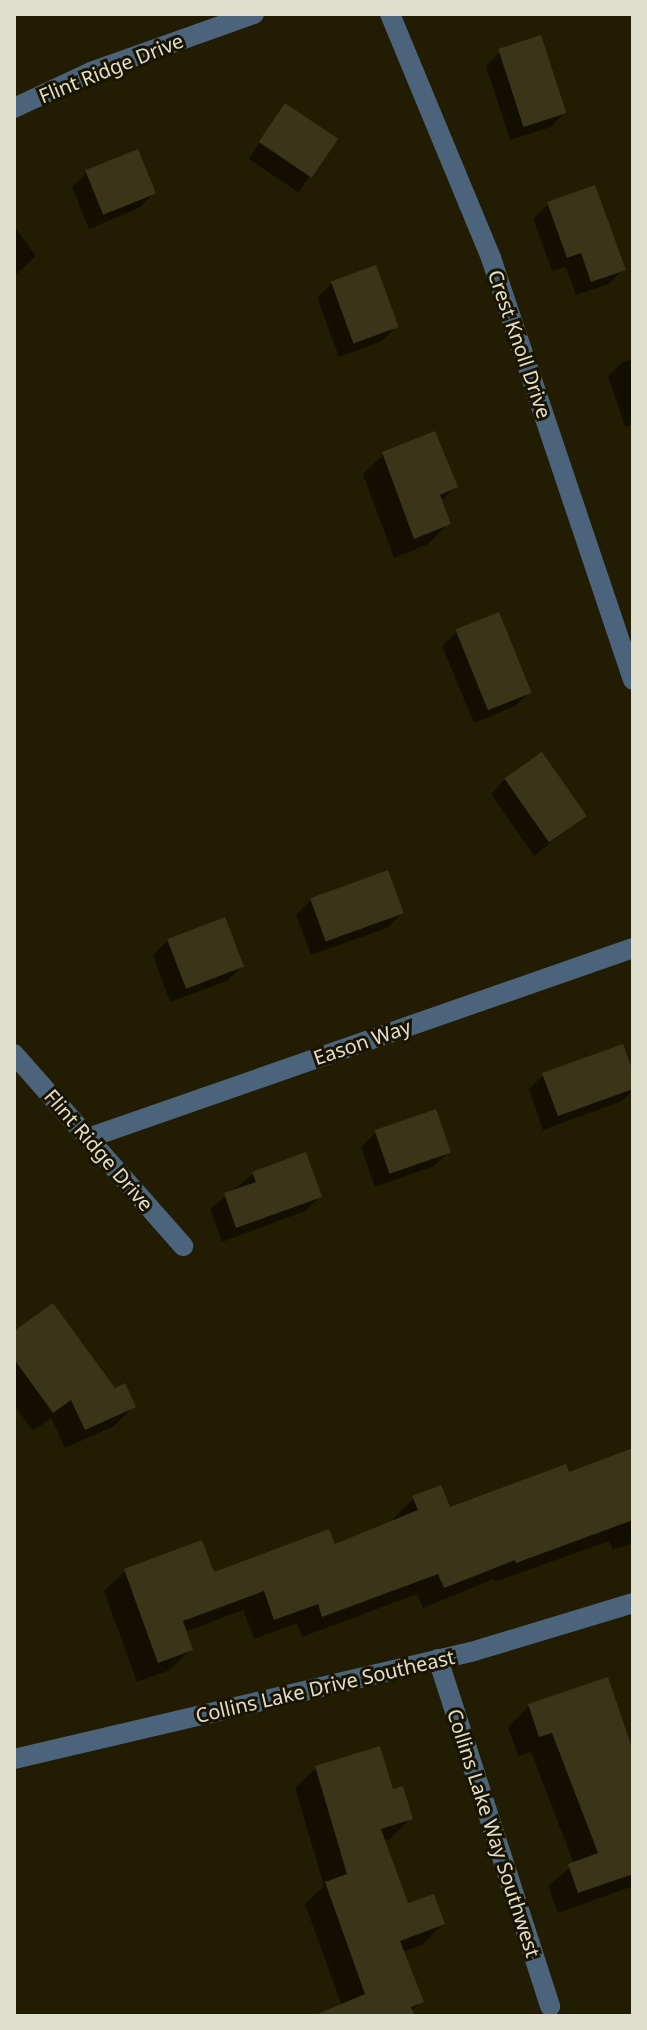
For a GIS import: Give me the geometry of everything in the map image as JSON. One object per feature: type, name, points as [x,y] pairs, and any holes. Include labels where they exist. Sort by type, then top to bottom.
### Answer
[{"type":"street","name":"Flint Ridge Drive","points":[[14,108],[91,72],[254,14]]},
{"type":"street","name":"Crest Knoll Drive","points":[[390,14],[491,258],[633,680]]},
{"type":"street","name":"Eason Way","points":[[91,1137],[633,948]]},
{"type":"street","name":"Flint Ridge Drive","points":[[14,1054],[91,1137],[183,1246]]},
{"type":"street","name":"Collins Lake Drive Southeast","points":[[14,1759],[438,1659],[633,1603]]},
{"type":"street","name":"Collins Lake Way Southwest","points":[[438,1659],[550,2006]]},
{"type":"building","points":[[541,35],[566,113],[524,127],[498,49]]},
{"type":"building","points":[[285,103],[338,139],[312,178],[259,142]]},
{"type":"building","points":[[138,149],[156,194],[103,215],[85,170]]},
{"type":"building","points":[[595,185],[626,270],[591,282],[581,253],[567,258],[547,202]]},
{"type":"building","points":[[376,265],[399,327],[353,343],[331,281]]},
{"type":"building","points":[[435,431],[458,487],[440,495],[451,524],[414,539],[382,452]]},
{"type":"building","points":[[499,612],[532,693],[488,710],[455,630]]},
{"type":"building","points":[[542,752],[587,816],[549,842],[504,778]]},
{"type":"building","points":[[388,870],[404,913],[326,942],[310,898]]},
{"type":"building","points":[[225,917],[244,966],[186,989],[167,939]]},
{"type":"building","points":[[623,1044],[633,1072],[633,1089],[558,1116],[542,1073]]},
{"type":"building","points":[[436,1109],[451,1152],[390,1174],[375,1130]]},
{"type":"building","points":[[306,1152],[322,1197],[236,1228],[224,1193],[256,1182],[252,1172]]},
{"type":"building","points":[[53,1303],[115,1388],[125,1383],[136,1407],[85,1430],[71,1400],[53,1413],[14,1359],[14,1331]]},
{"type":"building","points":[[633,1448],[633,1520],[444,1588],[438,1574],[322,1617],[318,1604],[274,1620],[264,1591],[183,1621],[193,1650],[158,1663],[124,1569],[202,1540],[214,1572],[329,1529],[335,1544],[418,1510],[412,1496],[441,1485],[450,1507],[566,1464],[569,1472]]},
{"type":"building","points":[[608,1677],[633,1751],[633,1874],[578,1893],[568,1864],[598,1853],[552,1733],[539,1737],[528,1704]]},
{"type":"building","points":[[380,1746],[393,1789],[403,1786],[413,1819],[381,1829],[408,1903],[434,1894],[445,1924],[400,1941],[424,2002],[411,2007],[415,2016],[313,2016],[365,1994],[325,1882],[347,1874],[315,1766]]}]
